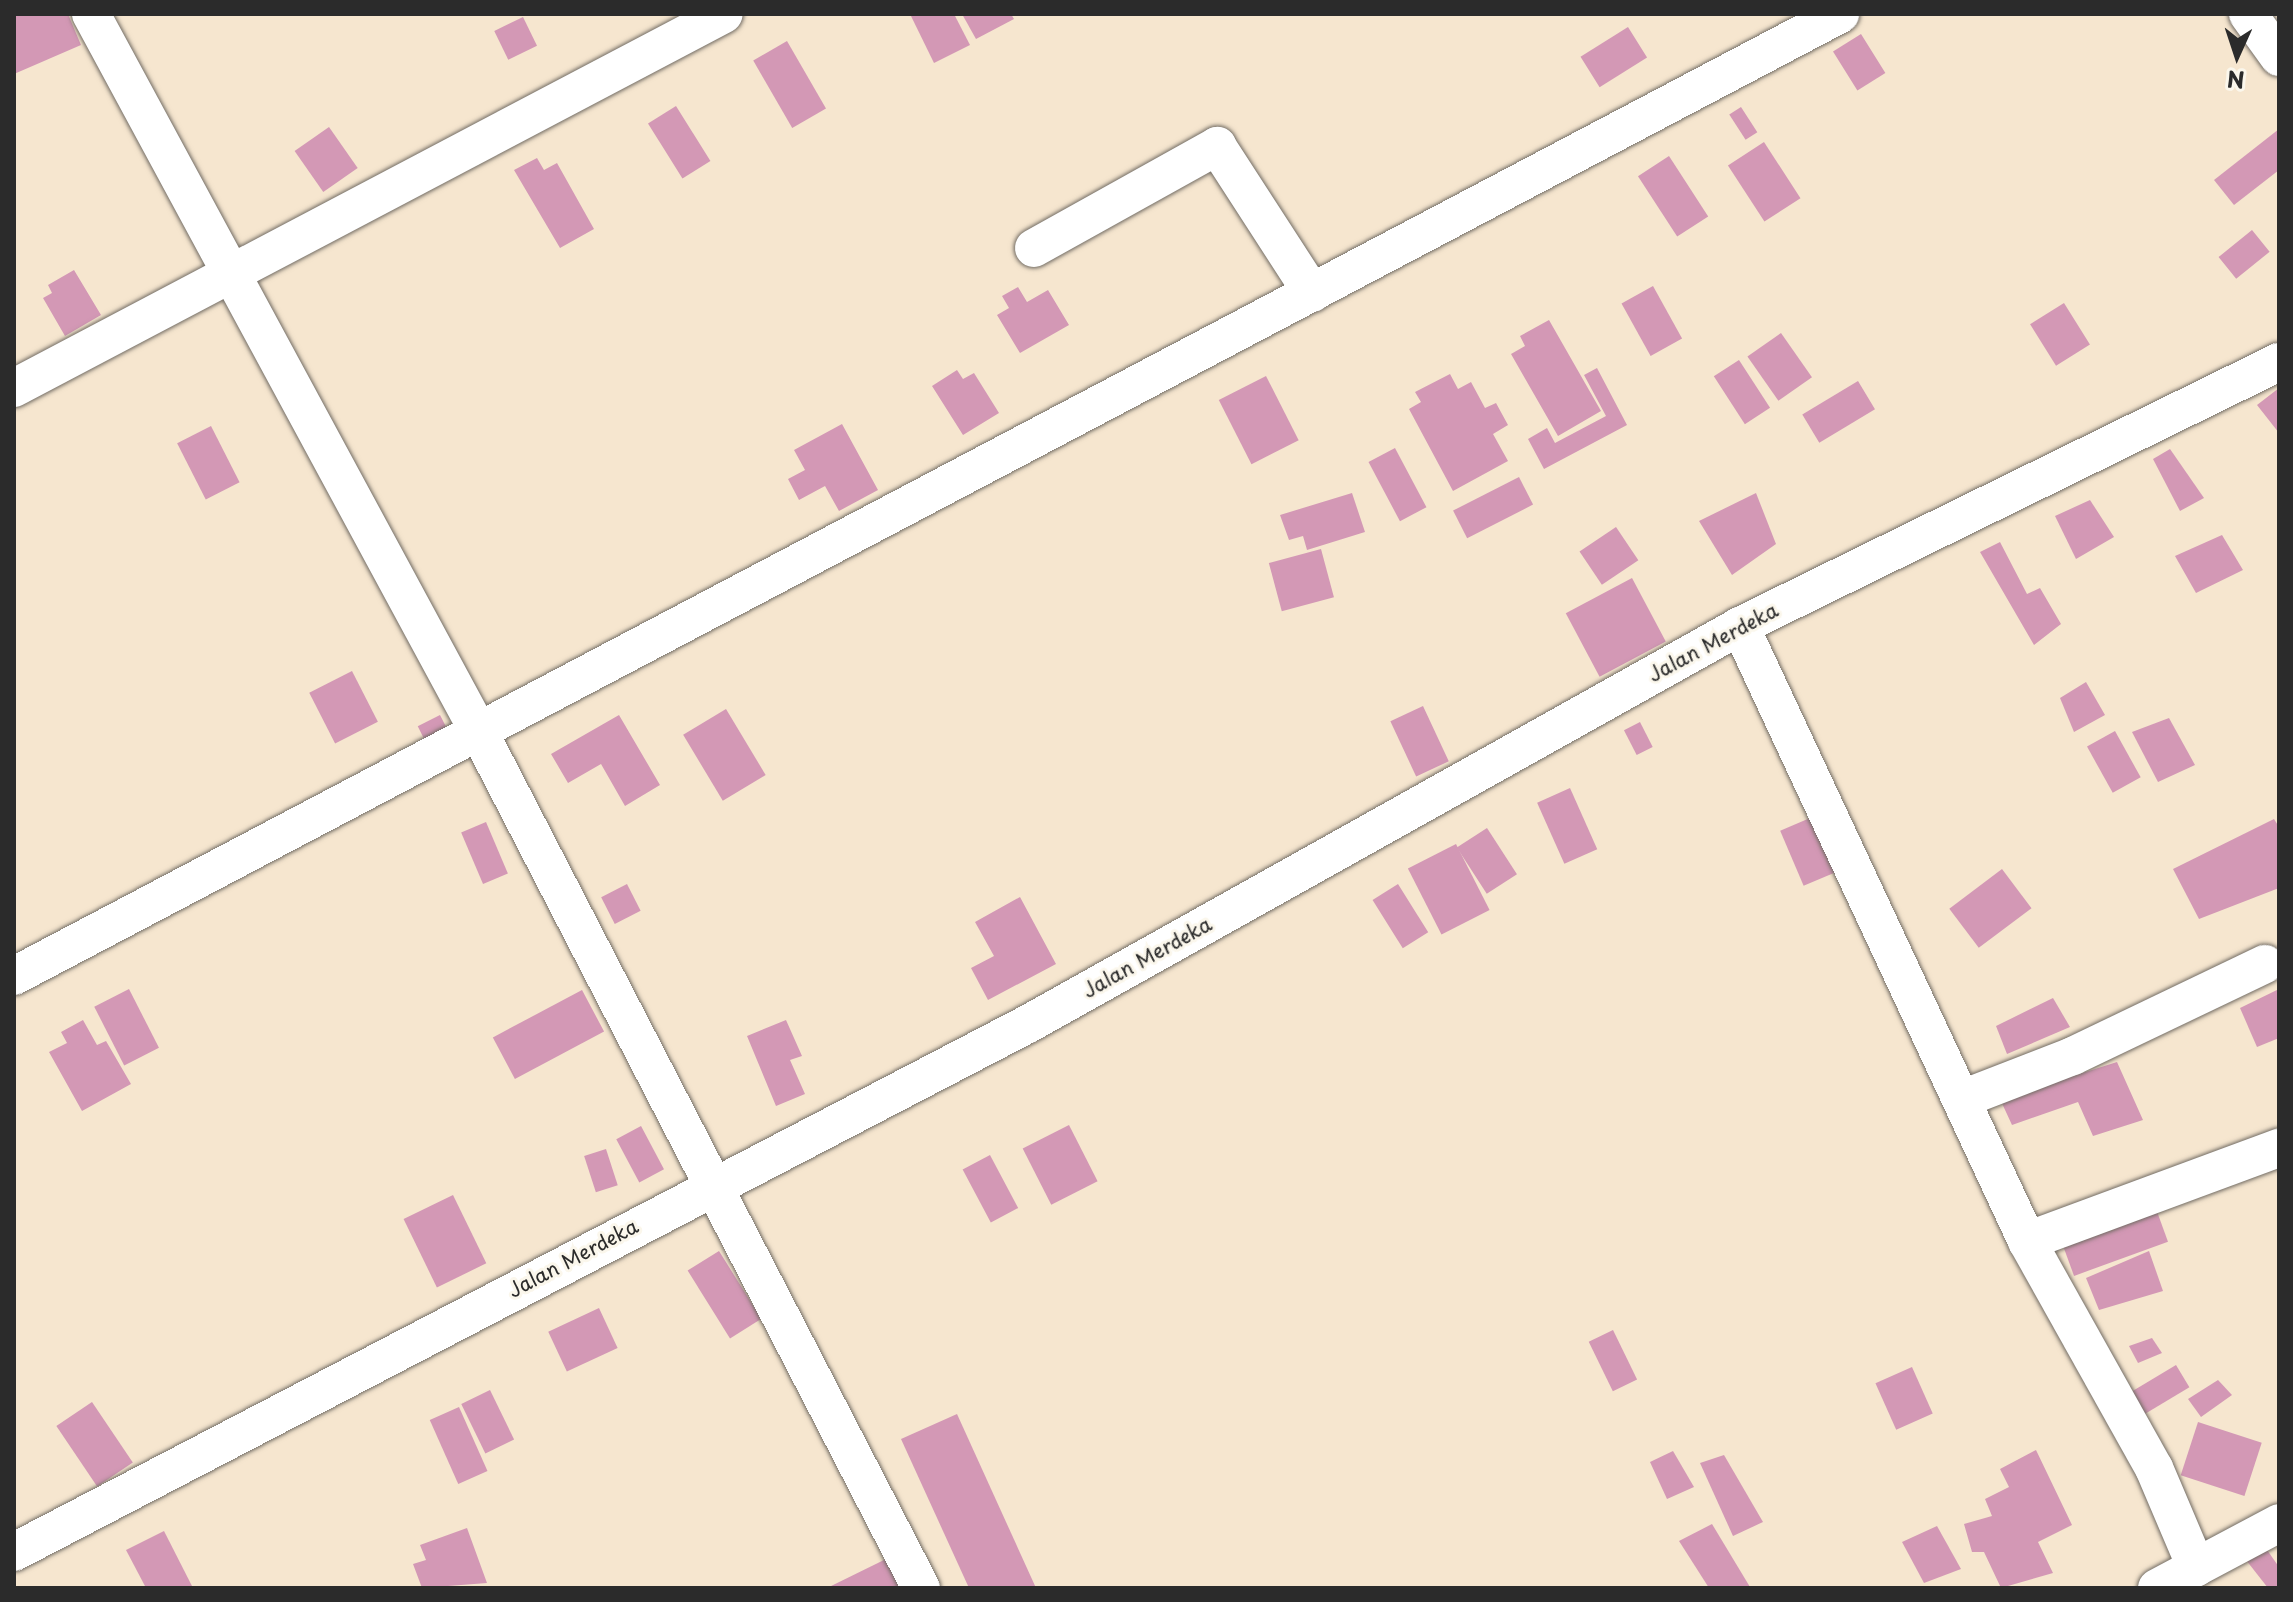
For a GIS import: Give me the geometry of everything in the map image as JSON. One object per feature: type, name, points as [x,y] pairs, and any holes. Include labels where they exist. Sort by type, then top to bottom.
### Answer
[{"type":"street","points":[[91,14],[229,275],[480,734],[921,1588]]},
{"type":"street","points":[[14,388],[724,14]]},
{"type":"street","points":[[14,976],[480,734],[1840,14]]},
{"type":"street","points":[[2248,14],[2279,57]]},
{"type":"street","points":[[1034,248],[1217,146],[1312,293]]},
{"type":"street","name":"Jalan Merdeka","points":[[14,1552],[712,1184],[1028,1024],[1740,626],[2279,362]]},
{"type":"street","points":[[1740,626],[2027,1241],[2154,1468],[2196,1567]]},
{"type":"street","points":[[1962,1099],[2073,1056],[2265,964]]},
{"type":"street","points":[[2027,1241],[2279,1148]]},
{"type":"street","points":[[2157,1588],[2279,1523]]},
{"type":"building","points":[[68,14],[81,45],[14,74],[14,15]]},
{"type":"building","points":[[910,14],[954,14],[970,45],[934,63]]},
{"type":"building","points":[[962,14],[1011,14],[1014,19],[976,39]]},
{"type":"building","points":[[523,17],[537,46],[508,60],[494,31]]},
{"type":"building","points":[[1628,27],[1647,58],[1600,87],[1581,57]]},
{"type":"building","points":[[1861,34],[1885,73],[1857,90],[1833,51]]},
{"type":"building","points":[[787,41],[826,109],[792,128],[753,60]]},
{"type":"building","points":[[676,106],[710,161],[682,179],[648,123]]},
{"type":"building","points":[[1741,107],[1757,132],[1746,140],[1729,115]]},
{"type":"building","points":[[329,127],[358,168],[323,192],[295,151]]},
{"type":"building","points":[[2279,129],[2279,170],[2234,205],[2214,180]]},
{"type":"building","points":[[1764,142],[1800,198],[1764,222],[1728,165]]},
{"type":"building","points":[[1669,156],[1708,216],[1677,237],[1638,176]]},
{"type":"building","points":[[537,158],[544,170],[557,163],[594,229],[560,248],[514,170]]},
{"type":"building","points":[[2252,230],[2270,252],[2236,279],[2219,257]]},
{"type":"building","points":[[74,270],[101,315],[65,336],[43,298],[52,293],[48,285]]},
{"type":"building","points":[[1653,286],[1682,338],[1651,356],[1622,303]]},
{"type":"building","points":[[1018,287],[1027,302],[1048,290],[1069,325],[1020,353],[997,315],[1009,308],[1002,296]]},
{"type":"building","points":[[2064,303],[2090,345],[2056,366],[2030,324]]},
{"type":"building","points":[[1549,320],[1601,411],[1558,436],[1511,354],[1525,346],[1520,336]]},
{"type":"building","points":[[1781,333],[1812,377],[1778,401],[1747,357]]},
{"type":"building","points":[[1739,360],[1770,408],[1745,424],[1714,376]]},
{"type":"building","points":[[1597,368],[1627,425],[1544,469],[1528,439],[1547,428],[1555,443],[1606,416],[1584,375]]},
{"type":"building","points":[[957,370],[963,379],[974,373],[999,413],[963,435],[932,386]]},
{"type":"building","points":[[1450,374],[1458,389],[1471,382],[1485,408],[1496,403],[1508,425],[1493,434],[1508,461],[1453,491],[1409,409],[1421,402],[1415,392]]},
{"type":"building","points":[[1266,376],[1299,440],[1251,464],[1219,400]]},
{"type":"building","points":[[1858,381],[1875,409],[1819,443],[1802,414]]},
{"type":"building","points":[[2279,388],[2279,433],[2257,405]]},
{"type":"building","points":[[842,424],[878,490],[839,511],[825,486],[799,500],[788,479],[805,470],[794,450]]},
{"type":"building","points":[[211,426],[240,482],[206,499],[177,443]]},
{"type":"building","points":[[1395,448],[1426,507],[1400,521],[1369,462]]},
{"type":"building","points":[[2170,449],[2204,498],[2180,511],[2153,459]]},
{"type":"building","points":[[1519,477],[1533,505],[1467,538],[1453,511]]},
{"type":"building","points":[[1352,493],[1365,532],[1307,550],[1303,536],[1289,540],[1280,515]]},
{"type":"building","points":[[1756,493],[1776,544],[1732,575],[1699,521]]},
{"type":"building","points":[[2090,500],[2114,537],[2076,559],[2055,516]]},
{"type":"building","points":[[1616,527],[1638,560],[1602,585],[1580,552]]},
{"type":"building","points":[[2222,535],[2243,570],[2196,593],[2175,556]]},
{"type":"building","points":[[2000,542],[2027,594],[2040,588],[2061,624],[2034,645],[1980,552]]},
{"type":"building","points":[[1321,549],[1334,597],[1282,611],[1269,563]]},
{"type":"building","points":[[1632,578],[1666,642],[1600,677],[1566,613]]},
{"type":"building","points":[[352,671],[378,722],[335,744],[309,693]]},
{"type":"building","points":[[2086,682],[2105,715],[2074,732],[2060,698]]},
{"type":"building","points":[[1423,706],[1449,761],[1416,776],[1390,721]]},
{"type":"building","points":[[726,709],[766,775],[723,801],[683,735]]},
{"type":"building","points":[[440,715],[449,733],[427,744],[418,726]]},
{"type":"building","points":[[619,715],[660,785],[625,806],[601,764],[568,783],[551,754]]},
{"type":"building","points":[[2169,718],[2195,765],[2158,782],[2132,732]]},
{"type":"building","points":[[1640,722],[1653,747],[1637,755],[1624,730]]},
{"type":"building","points":[[2115,731],[2141,777],[2113,793],[2087,747]]},
{"type":"building","points":[[1570,788],[1597,849],[1564,864],[1537,803]]},
{"type":"building","points":[[1817,815],[1840,870],[1804,886],[1780,831]]},
{"type":"building","points":[[2274,819],[2279,827],[2279,888],[2199,919],[2173,869]]},
{"type":"building","points":[[486,822],[508,874],[483,884],[461,833]]},
{"type":"building","points":[[1487,828],[1517,874],[1487,894],[1457,848]]},
{"type":"building","points":[[1456,844],[1490,910],[1441,934],[1408,869]]},
{"type":"building","points":[[2002,869],[2031,908],[1979,948],[1949,909]]},
{"type":"building","points":[[627,884],[641,911],[615,924],[601,897]]},
{"type":"building","points":[[1398,884],[1428,932],[1403,948],[1373,900]]},
{"type":"building","points":[[1020,897],[1056,964],[988,1000],[971,968],[994,956],[975,922]]},
{"type":"building","points":[[129,989],[159,1048],[124,1066],[94,1007]]},
{"type":"building","points":[[2279,989],[2279,1038],[2257,1047],[2240,1008]]},
{"type":"building","points":[[582,990],[604,1031],[515,1079],[493,1037]]},
{"type":"building","points":[[2053,998],[2070,1027],[2007,1054],[1996,1026]]},
{"type":"building","points":[[83,1020],[97,1045],[106,1041],[131,1084],[82,1111],[49,1052],[67,1043],[61,1032]]},
{"type":"building","points":[[786,1020],[802,1056],[790,1060],[805,1094],[776,1106],[747,1036]]},
{"type":"building","points":[[2117,1062],[2143,1120],[2093,1136],[2078,1102],[2012,1125],[2000,1099]]},
{"type":"building","points":[[1069,1125],[1098,1181],[1051,1205],[1023,1149]]},
{"type":"building","points":[[641,1126],[664,1169],[639,1182],[616,1139]]},
{"type":"building","points":[[606,1149],[618,1185],[596,1192],[584,1156]]},
{"type":"building","points":[[990,1155],[1018,1208],[991,1223],[963,1170]]},
{"type":"building","points":[[453,1195],[486,1263],[437,1287],[404,1219]]},
{"type":"building","points":[[2155,1206],[2168,1242],[2074,1276],[2061,1240]]},
{"type":"building","points":[[719,1251],[761,1319],[730,1338],[688,1271]]},
{"type":"building","points":[[2149,1251],[2163,1291],[2099,1310],[2086,1278]]},
{"type":"building","points":[[599,1308],[618,1348],[567,1372],[548,1332]]},
{"type":"building","points":[[1613,1330],[1637,1379],[1613,1391],[1589,1342]]},
{"type":"building","points":[[2152,1338],[2162,1353],[2138,1363],[2129,1346]]},
{"type":"building","points":[[2176,1365],[2189,1387],[2144,1415],[2131,1392]]},
{"type":"building","points":[[1912,1367],[1933,1414],[1896,1430],[1875,1383]]},
{"type":"building","points":[[2218,1380],[2232,1395],[2201,1417],[2188,1399]]},
{"type":"building","points":[[490,1390],[514,1439],[485,1453],[461,1404]]},
{"type":"building","points":[[92,1402],[133,1463],[97,1487],[56,1426]]},
{"type":"building","points":[[459,1407],[487,1471],[458,1484],[430,1420]]},
{"type":"building","points":[[957,1414],[1036,1588],[969,1588],[901,1439]]},
{"type":"building","points":[[2198,1422],[2262,1443],[2244,1496],[2181,1475]]},
{"type":"building","points":[[2036,1450],[2072,1525],[2038,1542],[2053,1573],[2001,1588],[1984,1552],[1972,1552],[1964,1524],[1992,1516],[1985,1499],[2009,1487],[2000,1469]]},
{"type":"building","points":[[1673,1451],[1694,1487],[1667,1499],[1650,1462]]},
{"type":"building","points":[[1724,1455],[1763,1522],[1733,1536],[1700,1463]]},
{"type":"building","points":[[1712,1524],[1750,1587],[1709,1588],[1679,1541]]},
{"type":"building","points":[[1937,1526],[1961,1569],[1924,1583],[1902,1542]]},
{"type":"building","points":[[467,1528],[487,1583],[422,1588],[413,1564],[426,1560],[420,1545]]},
{"type":"building","points":[[164,1531],[193,1588],[146,1588],[126,1550]]},
{"type":"building","points":[[2265,1547],[2279,1567],[2279,1588],[2268,1588],[2246,1560]]},
{"type":"building","points":[[886,1559],[900,1588],[827,1588]]}]
